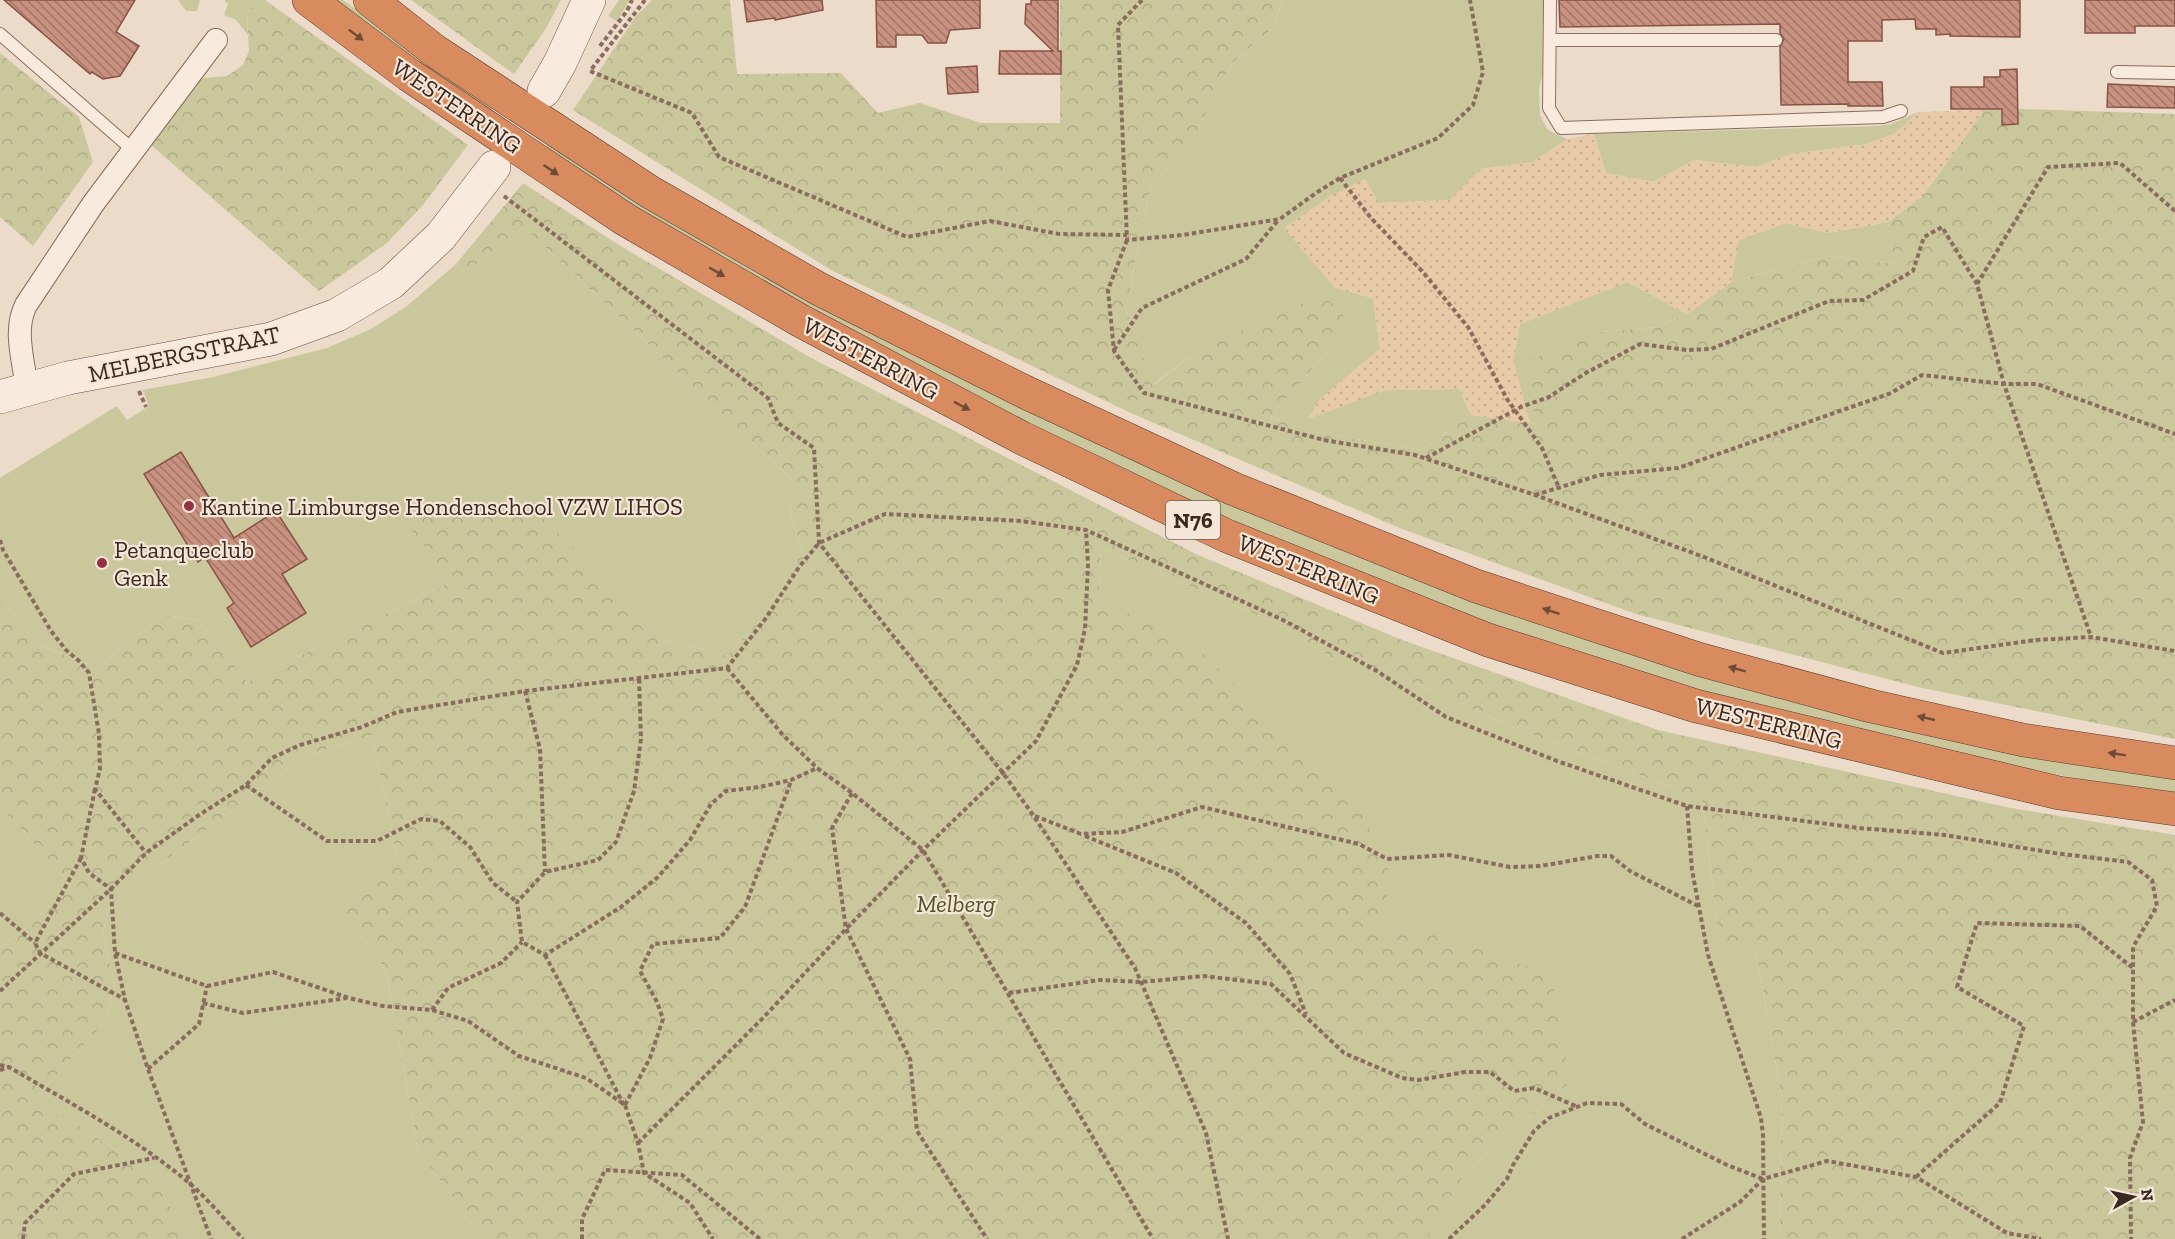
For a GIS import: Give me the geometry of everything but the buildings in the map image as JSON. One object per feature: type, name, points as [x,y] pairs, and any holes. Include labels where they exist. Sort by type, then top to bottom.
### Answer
[{"type":"highway","name":"WESTERRING","points":[[309,0],[409,75],[626,220],[801,321],[1011,432],[1227,536],[1488,640],[1696,706],[2059,793],[2175,809]]},
{"type":"highway","name":"WESTERRING","points":[[370,0],[435,51],[650,192],[819,289],[1025,392],[1234,489],[1476,586],[1698,659],[1871,706],[2023,740],[2175,763]]},
{"type":"street","points":[[560,63],[589,0]]},
{"type":"street","points":[[543,91],[560,63],[608,0]]},
{"type":"street","name":"MELBERGSTRAAT","points":[[216,40],[93,204],[21,315],[14,393],[68,378],[271,339],[337,315],[391,283],[499,182]]},
{"type":"lane","points":[[1550,0],[1549,108],[1561,128],[1883,117],[1901,111]]},
{"type":"lane","points":[[0,34],[133,150]]},
{"type":"lane","points":[[1550,40],[1776,40]]},
{"type":"lane","points":[[2117,72],[2175,73]]},
{"type":"path","points":[[645,0],[590,71],[692,113],[719,158],[907,237],[990,221],[1059,234],[1127,237],[1183,235],[1280,219]]},
{"type":"path","points":[[1142,0],[1118,26],[1127,237],[1108,290],[1114,351],[1144,393],[1324,440],[1415,454],[1704,557],[1943,653],[2036,640],[2091,637],[2175,651]]},
{"type":"path","points":[[1114,351],[1142,308],[1246,259],[1280,219],[1316,193],[1340,178],[1438,138],[1473,105],[1483,72],[1470,0]]},
{"type":"path","points":[[1977,284],[2048,167],[2120,163],[2175,211]]},
{"type":"path","points":[[1340,178],[1371,218],[1422,271],[1468,327],[1515,410],[1542,448],[1559,488]]},
{"type":"path","points":[[499,182],[768,398],[778,423],[814,448],[819,543],[1003,773],[1135,968],[1206,1132],[1228,1239]]},
{"type":"path","points":[[1426,458],[1515,410],[1549,397],[1584,374],[1640,344],[1687,350],[1711,349],[1829,301],[1863,300],[1913,271],[1924,237],[1942,227],[1977,284],[2004,384],[2091,637]]},
{"type":"path","points":[[1535,495],[1600,475],[1678,468],[1892,393],[1922,375],[2004,384],[2037,384],[2175,434]]},
{"type":"path","points":[[140,395],[146,406]]},
{"type":"path","points":[[0,991],[111,889],[146,853],[246,785],[272,758],[300,745],[362,727],[397,712],[525,691],[727,668],[766,618],[799,567],[819,543],[885,514],[1021,521],[1086,530],[1283,620],[1377,671],[1446,717],[1557,761],[1687,806],[1859,828],[1945,835],[2054,853],[2128,862],[2152,880],[2157,906],[2133,947],[2133,1022],[2143,1122],[2130,1158],[2131,1239]]},
{"type":"path","points":[[638,1143],[762,1019],[923,850],[1036,741],[1077,665],[1085,629],[1088,565],[1086,530]]},
{"type":"path","points":[[0,540],[3,550],[51,631],[89,673],[99,734],[100,769],[81,858],[35,943]]},
{"type":"path","points":[[727,668],[782,734],[817,768],[923,850],[1153,1239]]},
{"type":"path","points":[[517,902],[545,872],[598,860],[616,842],[634,791],[641,739],[639,679]]},
{"type":"path","points":[[525,691],[540,749],[545,872]]},
{"type":"path","points":[[545,955],[621,908],[658,877],[690,840],[711,804],[726,791],[791,780],[817,768]]},
{"type":"path","points":[[625,1106],[650,1058],[663,1019],[657,1002],[640,971],[653,944],[720,938],[745,907],[791,780]]},
{"type":"path","points":[[246,785],[327,841],[377,841],[421,819],[440,821],[470,847],[493,883],[517,902],[522,942]]},
{"type":"path","points":[[95,789],[146,853]]},
{"type":"path","points":[[852,793],[832,828],[846,929],[910,1059],[917,1131],[987,1239]]},
{"type":"path","points":[[1687,806],[1692,870],[1708,955],[1761,1118],[1764,1239]]},
{"type":"path","points":[[1081,834],[1122,832],[1202,807],[1359,844],[1387,860],[1449,855],[1510,867],[1541,866],[1598,856],[1611,856],[1630,871],[1698,906]]},
{"type":"path","points":[[1033,815],[1176,873],[1246,923],[1290,974],[1304,1011],[1344,1053]]},
{"type":"path","points":[[81,858],[89,873],[111,889]]},
{"type":"path","points":[[111,889],[115,953],[125,999],[148,1069],[211,1239]]},
{"type":"path","points":[[0,913],[35,943],[40,953],[125,999]]},
{"type":"path","points":[[1916,1177],[2000,1103],[2024,1026],[1957,987],[1977,923],[2080,926],[2134,969]]},
{"type":"path","points":[[522,942],[545,955],[625,1106],[638,1143],[644,1173],[690,1203],[713,1239]]},
{"type":"path","points":[[432,1010],[448,988],[501,963],[522,942]]},
{"type":"path","points":[[115,953],[207,986],[273,972],[350,998],[383,1006],[432,1010],[468,1021],[519,1056],[586,1078],[625,1106]]},
{"type":"path","points":[[1009,993],[1100,980],[1142,982],[1204,976],[1271,984],[1344,1053],[1402,1078],[1419,1080],[1465,1072],[1490,1072],[1514,1091],[1534,1088],[1578,1107]]},
{"type":"path","points":[[148,1069],[199,1024],[207,986]]},
{"type":"path","points":[[203,1003],[243,1013],[350,998]]},
{"type":"path","points":[[2133,1022],[2175,1000]]},
{"type":"path","points":[[0,1065],[9,1067],[105,1124],[189,1183],[243,1239]]},
{"type":"path","points":[[0,1070],[9,1067]]},
{"type":"path","points":[[1449,1239],[1485,1205],[1507,1179],[1534,1131],[1549,1118],[1587,1103],[1621,1104],[1645,1124],[1727,1165],[1763,1179]]},
{"type":"path","points":[[23,1239],[25,1223],[74,1174],[154,1158]]},
{"type":"path","points":[[1682,1239],[1740,1202],[1763,1179],[1827,1161],[1916,1177],[2007,1233],[2041,1239]]},
{"type":"path","points":[[582,1239],[582,1219],[604,1170],[682,1175],[760,1239]]},
{"type":"green space","points":[[178,0],[200,0],[197,11],[186,11]]},
{"type":"green space","points":[[224,0],[257,0],[247,14],[248,35],[236,20],[224,15],[228,4]]},
{"type":"green space","points":[[257,0],[265,0],[468,145],[423,205],[387,243],[319,291],[151,145],[203,78],[227,76],[243,65],[249,51],[247,14]]},
{"type":"green space","points":[[332,0],[343,0],[492,107],[489,111]]},
{"type":"green space","points":[[411,0],[561,0],[545,30],[514,74]]},
{"type":"green space","points":[[619,0],[630,0],[617,21],[608,16]]},
{"type":"green space","points":[[652,0],[730,0],[737,74],[841,73],[878,113],[920,103],[981,123],[1060,123],[1060,0],[1283,0],[1273,28],[1233,62],[1196,132],[1150,188],[1126,310],[1153,385],[1200,349],[1322,294],[1352,324],[1270,417],[1315,432],[1422,450],[1471,415],[1536,424],[1527,362],[1588,333],[1657,327],[1687,314],[1731,282],[1828,256],[1895,264],[1888,222],[1923,196],[1984,110],[2175,114],[2175,739],[1922,688],[1636,614],[1402,529],[1133,414],[831,270],[573,110],[636,16]]},
{"type":"green space","points":[[1283,0],[1543,0],[1540,115],[1548,130],[1567,139],[1533,162],[1481,169],[1450,200],[1379,203],[1334,287],[1373,299],[1380,349],[1320,399],[1309,418],[1385,390],[1459,389],[1471,415],[1422,450],[1315,432],[1270,417],[1352,324],[1200,349],[1152,385],[1126,310],[1150,188],[1196,132],[1233,62],[1273,28]]},
{"type":"green space","points":[[0,53],[79,117],[93,162],[33,246],[0,217]]},
{"type":"green space","points":[[1918,112],[1896,133],[1867,144],[1791,154],[1757,167],[1694,160],[1653,182],[1606,173],[1594,134],[1878,126],[1891,124]]},
{"type":"green space","points":[[547,145],[761,275],[1018,407],[1237,507],[1366,560],[1474,602],[1600,644],[1748,688],[2175,777],[2175,794],[2069,777],[1924,748],[1726,698],[1591,658],[1458,613],[1228,520],[1129,476],[751,278],[543,149]]},
{"type":"green space","name":"Melberg","points":[[523,183],[619,245],[813,359],[1198,555],[1402,640],[1658,730],[2011,808],[2175,835],[2175,1239],[1779,1239],[1782,1099],[1756,951],[1719,939],[1702,799],[1510,726],[1402,678],[1364,678],[1278,624],[1101,548],[1099,596],[1204,655],[1358,804],[1393,880],[1372,934],[1436,934],[1551,975],[1570,1082],[1466,1172],[1427,1239],[483,1239],[418,1151],[386,971],[342,911],[396,853],[372,735],[304,757],[140,879],[107,911],[103,935],[115,984],[106,1021],[36,1097],[146,1170],[192,1239],[0,1239],[0,947],[21,932],[71,885],[0,806],[0,598],[37,644],[97,668],[164,615],[198,620],[247,682],[449,583],[397,509],[524,499],[666,640],[727,656],[762,618],[802,553],[789,507],[804,491],[524,227],[464,274],[456,264]]},
{"type":"green space","points":[[1888,222],[1895,264],[1828,256],[1731,282],[1738,240],[1786,223],[1828,233]]},
{"type":"green space","points":[[524,227],[804,491],[789,508],[802,553],[762,618],[727,656],[666,640],[524,499],[398,509],[449,583],[247,682],[198,620],[164,615],[97,668],[37,644],[0,598],[0,478],[117,406],[127,420],[149,406],[143,390],[213,377],[327,348],[371,329],[407,306],[456,264],[464,274]]},
{"type":"green space","points":[[1627,282],[1687,314],[1657,327],[1588,333],[1536,424],[1530,423],[1513,361],[1520,324]]},
{"type":"green space","points":[[1101,548],[1278,624],[1364,678],[1402,678],[1510,726],[1702,799],[1719,938],[1756,951],[1782,1099],[1779,1239],[1427,1239],[1466,1172],[1570,1082],[1436,934],[1372,934],[1358,804],[1321,770],[1099,596]]},
{"type":"green space","points":[[372,735],[396,853],[342,911],[386,971],[418,1151],[483,1239],[192,1239],[146,1170],[36,1097],[106,1021],[115,984],[103,935],[107,911],[140,879],[304,757]]},
{"type":"green space","points":[[0,806],[71,885],[21,932],[0,947]]},
{"type":"sand","points":[[1984,110],[1923,196],[1888,222],[1828,233],[1786,223],[1739,240],[1731,282],[1687,314],[1627,282],[1520,324],[1513,361],[1530,423],[1471,415],[1459,389],[1385,390],[1308,419],[1320,399],[1380,349],[1373,299],[1334,287],[1284,228],[1330,196],[1365,179],[1379,203],[1450,200],[1481,169],[1533,162],[1567,139],[1594,134],[1606,173],[1653,182],[1694,160],[1758,167],[1791,154],[1867,144],[1896,133],[1918,112]]},
{"type":"place","name":"Kantine Limburgse Hondenschool VZW LIHOS","points":[[189,506]]},
{"type":"place","name":"Petanqueclub Genk","points":[[102,563]]}]
